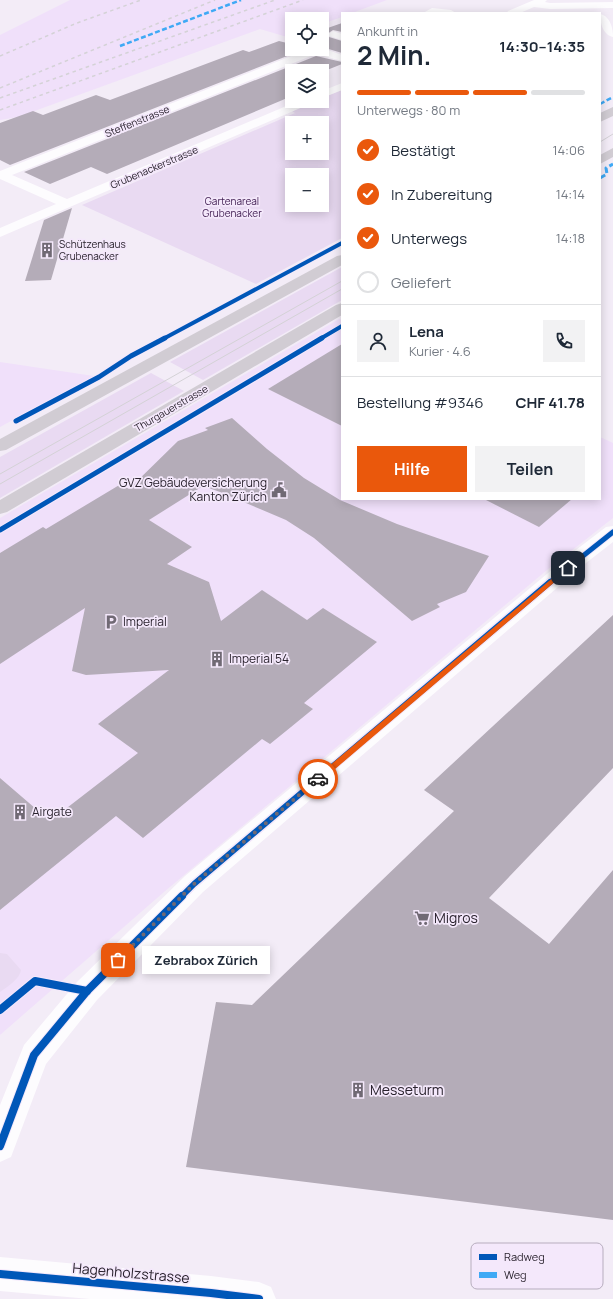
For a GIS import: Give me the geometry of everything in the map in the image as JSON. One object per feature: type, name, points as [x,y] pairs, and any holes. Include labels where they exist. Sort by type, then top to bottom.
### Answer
[{"type":"main road","points":[[601,117],[613,110]]},
{"type":"main road","points":[[601,159],[612,145]]},
{"type":"main road","points":[[0,446],[341,260]]},
{"type":"main road","name":"Thurgauerstrasse","points":[[0,508],[341,309]]},
{"type":"street","points":[[514,12],[538,2],[550,6],[594,9],[613,5]]},
{"type":"street","points":[[430,12],[442,12]]},
{"type":"street","points":[[601,18],[613,34]]},
{"type":"street","name":"Steffenstrasse","points":[[67,204],[1,175],[316,50],[341,58]]},
{"type":"street","points":[[329,92],[341,86]]},
{"type":"street","name":"Grubenackerstrasse","points":[[1,232],[292,108]]},
{"type":"street","points":[[0,1146],[34,1055],[87,991],[169,908],[194,884],[579,558],[613,532]]},
{"type":"street","name":"Hagenholzstrasse","points":[[0,1274],[211,1293],[259,1299]]},
{"type":"shaded area","points":[[70,0],[387,0],[355,12],[341,12],[341,17],[329,22],[329,12],[285,12],[285,36],[260,29],[18,117],[0,120],[0,35]]},
{"type":"shaded area","points":[[339,319],[341,320],[341,500],[601,500],[601,437],[613,443],[613,518],[547,570],[164,892],[0,1035],[0,518]]},
{"type":"shaded area","points":[[0,362],[94,376],[0,427]]},
{"type":"green space","name":"Gartenareal Grubenacker","points":[[341,90],[341,239],[256,284],[82,205],[285,117],[285,160],[329,160],[329,116],[288,116],[295,113],[292,111],[299,108],[329,108],[329,95]]},
{"type":"green space","points":[[341,268],[341,301],[203,380],[170,362]]},
{"type":"green space","points":[[151,373],[184,391],[0,498],[0,457]]},
{"type":"green space","points":[[0,953],[7,954],[21,970],[16,980],[0,992]]},
{"type":"building","points":[[341,23],[341,32],[333,30],[329,33],[329,28]]},
{"type":"building","points":[[329,37],[341,41],[341,53],[329,49]]},
{"type":"building","points":[[279,41],[285,42],[285,56],[287,56],[10,165],[0,160],[0,123],[33,111],[43,115],[96,95],[110,100],[243,50],[249,52]]},
{"type":"building","points":[[316,56],[341,62],[341,64],[329,69],[329,64],[296,64]]},
{"type":"building","points":[[285,68],[285,99],[107,174],[91,167],[50,184],[24,172]]},
{"type":"building","name":"Schützenhaus Grubenacker","points":[[72,208],[51,280],[25,281],[44,220]]},
{"type":"building","points":[[341,345],[341,426],[268,389]]},
{"type":"building","points":[[232,418],[267,449],[304,478],[340,500],[397,524],[489,556],[466,592],[437,604],[440,607],[412,621],[314,538],[286,520],[220,492],[203,486],[149,520],[192,547],[167,564],[209,582],[221,621],[262,590],[307,620],[323,608],[377,642],[304,703],[313,709],[270,744],[262,739],[143,838],[116,816],[0,910],[0,778],[50,821],[138,753],[98,724],[169,670],[86,675],[72,671],[85,608],[0,664],[0,553],[43,527],[46,529],[121,484],[129,489],[178,441],[208,430],[205,428]]},
{"type":"building","points":[[486,500],[571,500],[539,527]]},
{"type":"building","points":[[613,615],[613,768],[489,898],[549,944],[613,870],[613,1220],[186,1167],[216,1002],[252,1005],[454,811],[424,790]]},
{"type":"tram line","points":[[601,141],[613,134]]},
{"type":"tram line","points":[[0,474],[341,282]]},
{"type":"tram line","points":[[0,484],[341,290]]},
{"type":"railway","points":[[0,56],[77,23],[141,0]]},
{"type":"railway","points":[[0,88],[215,0]]},
{"type":"railway","points":[[0,98],[275,0]]},
{"type":"railway","points":[[0,110],[303,0]]},
{"type":"marked path","points":[[120,46],[241,0]]},
{"type":"marked path","points":[[601,103],[613,97]]},
{"type":"marked path","points":[[601,177],[607,174],[606,168],[613,164]]},
{"type":"cycle path","points":[[16,421],[99,377],[131,356],[341,244]]},
{"type":"cycle path","points":[[0,530],[341,327]]},
{"type":"cycle path","points":[[0,1146],[34,1055],[87,991],[194,884],[579,558],[613,532]]},
{"type":"cycle path","points":[[0,1010],[35,981],[87,991]]},
{"type":"cycle path","points":[[0,1274],[211,1293],[259,1299]]},
{"type":"way so far","points":[[118,960],[194,884],[318,779]]},
{"type":"place","name":"Schützenhaus Grubenacker","points":[[47,250]]},
{"type":"place","name":"GVZ Gebäudeversicherung Kanton Zürich","points":[[279,490]]},
{"type":"place","name":"Imperial","points":[[111,622]]},
{"type":"place","name":"Imperial 54","points":[[217,659]]},
{"type":"place","name":"Airgate","points":[[20,812]]},
{"type":"place","name":"Migros","points":[[422,918]]},
{"type":"place","name":"Zebrabox Zürich","points":[[118,960]]},
{"type":"place","name":"Messeturm","points":[[358,1090]]},
{"type":"route","points":[[318,779],[568,568]]}]
